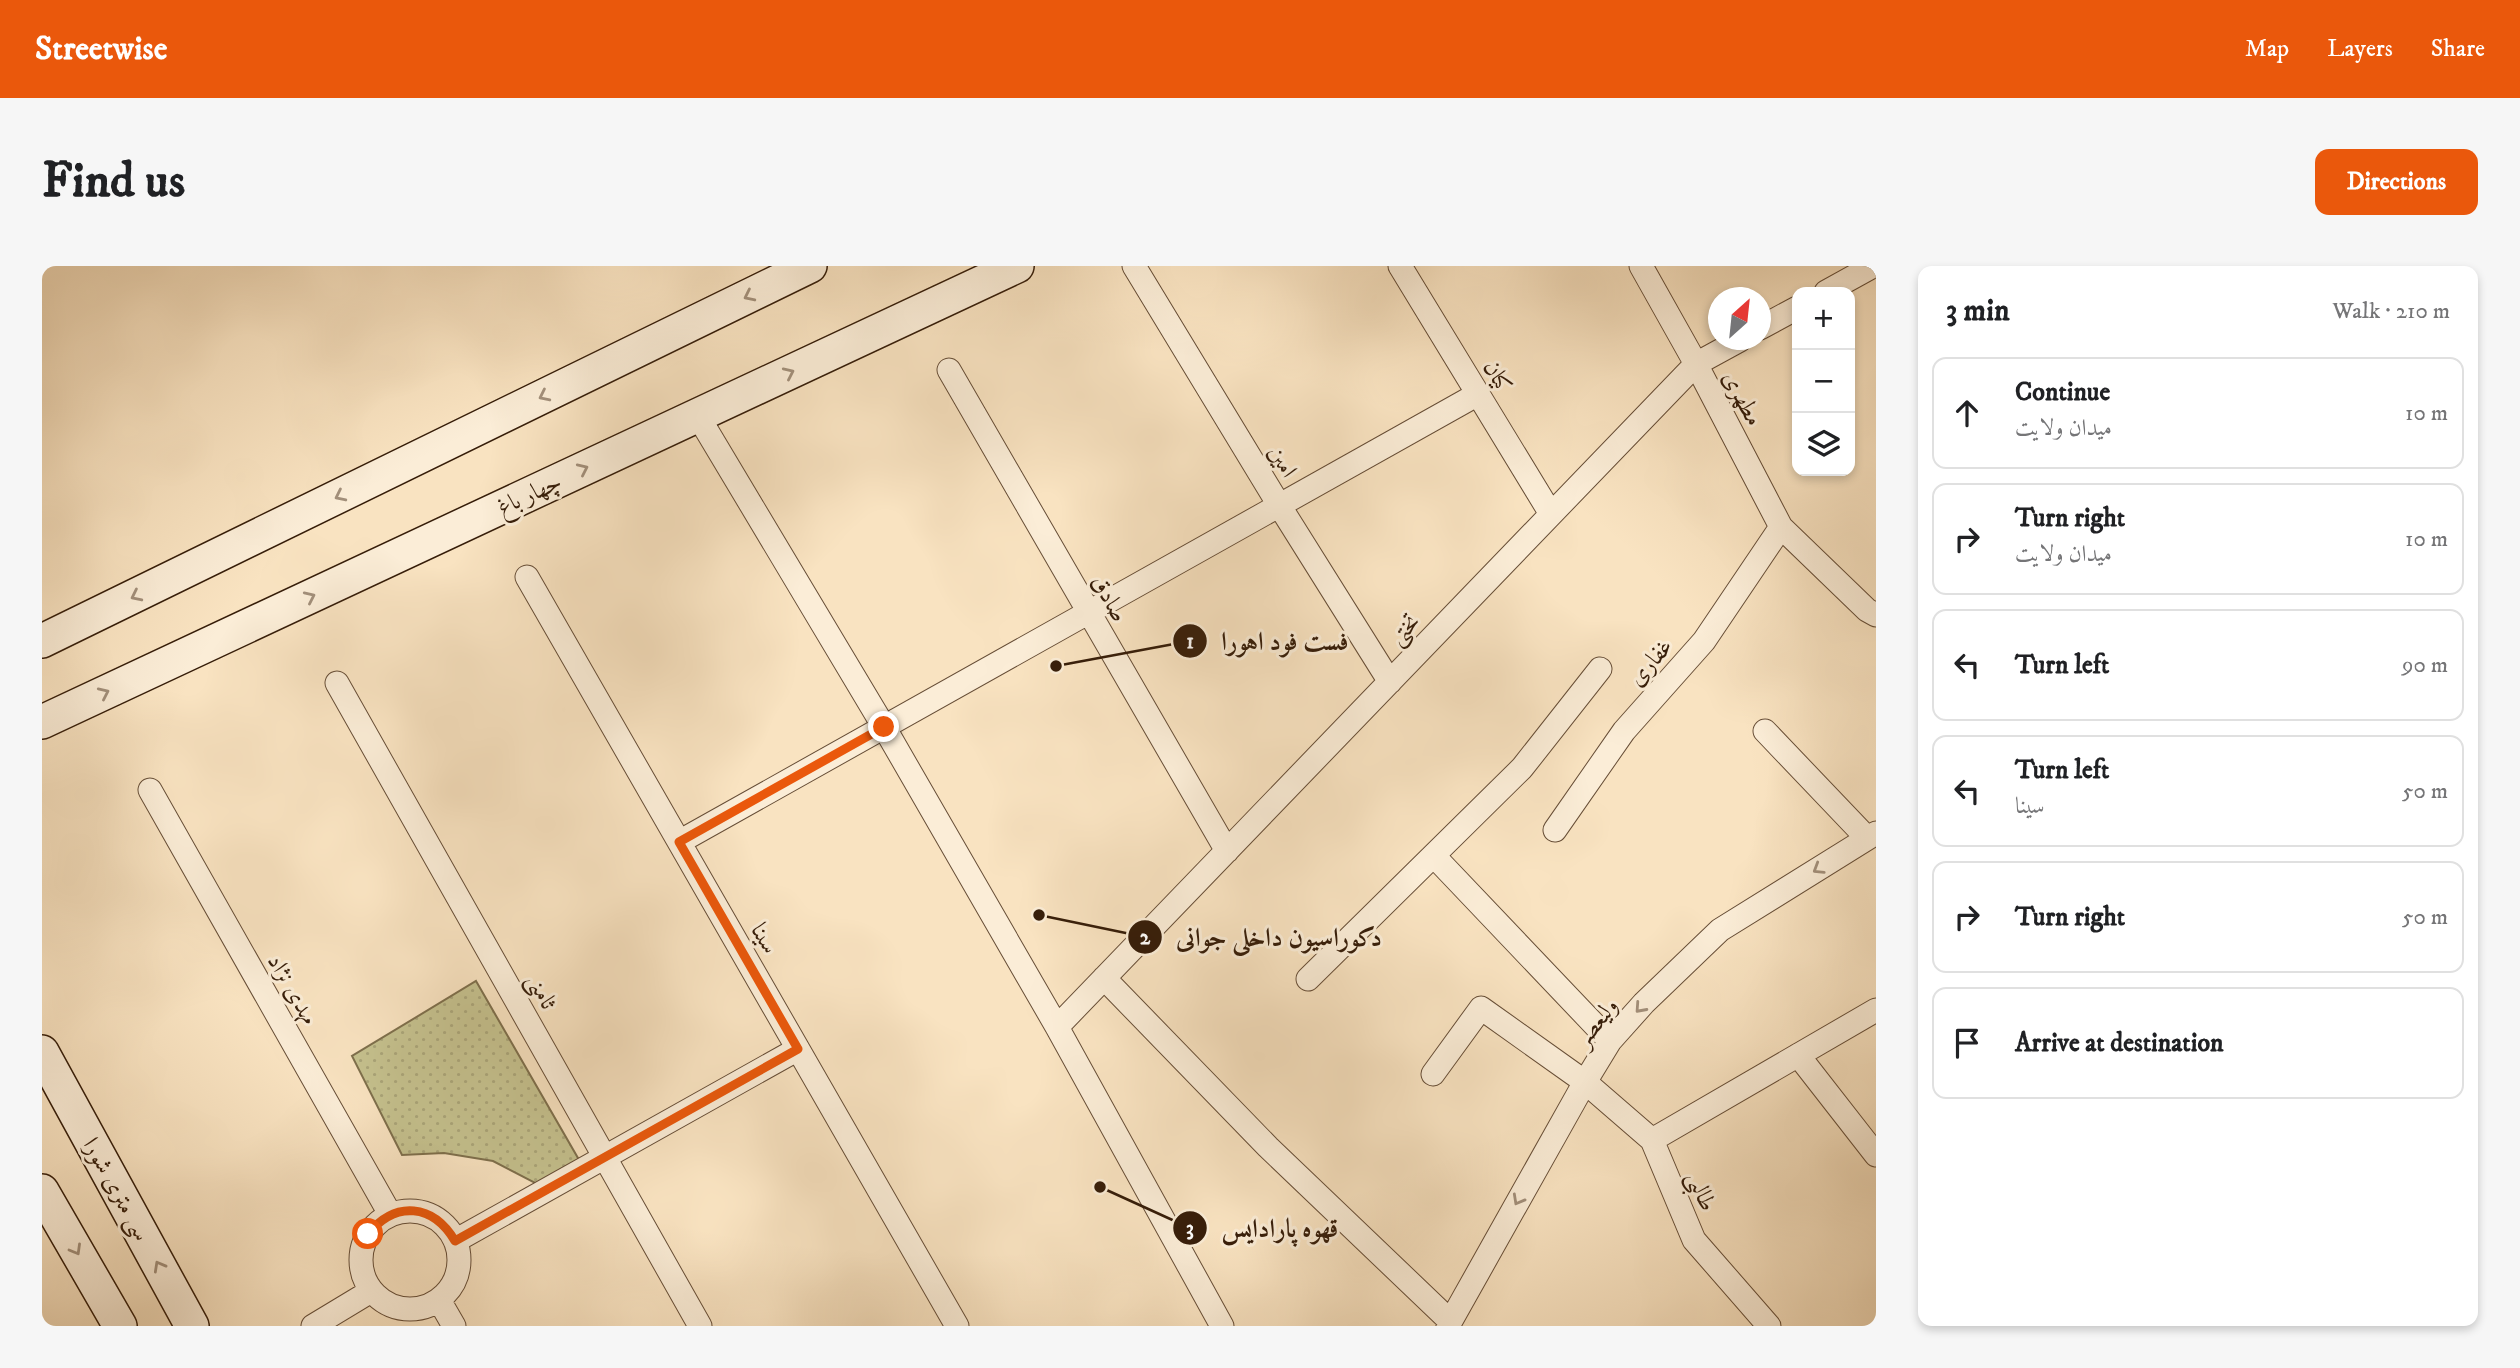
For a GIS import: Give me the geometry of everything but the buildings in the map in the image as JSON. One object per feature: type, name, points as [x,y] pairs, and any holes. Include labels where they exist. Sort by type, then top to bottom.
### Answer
[{"type":"street","points":[[42,641],[810,266]]},
{"type":"street","name":"چهار باغ","points":[[42,722],[1017,266]]},
{"type":"street","name":"امین","points":[[1134,266],[1390,682]]},
{"type":"street","name":"کیان","points":[[1400,266],[1551,514]]},
{"type":"street","name":"مطهری","points":[[1641,266],[1696,364],[1781,527],[1867,610],[1876,615]]},
{"type":"street","points":[[1835,287],[1875,266]]},
{"type":"street","points":[[1771,322],[1792,311]]},
{"type":"street","name":"تختی","points":[[1056,1027],[1696,364],[1722,350]]},
{"type":"street","name":"صادق","points":[[950,370],[1227,850]]},
{"type":"street","points":[[679,842],[1478,394]]},
{"type":"street","points":[[698,416],[884,727],[1056,1027],[1222,1326]]},
{"type":"street","name":"غفاری","points":[[1555,830],[1624,731],[1704,641],[1781,527]]},
{"type":"street","name":"سینا","points":[[527,577],[957,1326]]},
{"type":"street","points":[[1308,979],[1522,768],[1600,669]]},
{"type":"street","name":"ثامنی","points":[[337,683],[701,1326]]},
{"type":"street","points":[[1765,731],[1871,835]]},
{"type":"street","name":"مهدی نژاد","points":[[150,790],[390,1214]]},
{"type":"street","name":"ولیعصر","points":[[1449,1323],[1584,1082],[1610,1041],[1644,1003],[1720,930],[1871,835]]},
{"type":"street","points":[[1434,856],[1610,1041]]},
{"type":"street","points":[[1104,978],[1268,1147],[1449,1323]]},
{"type":"street","name":"طالبی","points":[[1433,1074],[1481,1008],[1584,1082],[1653,1140],[1694,1240],[1769,1326]]},
{"type":"street","points":[[1653,1140],[1876,1010]]},
{"type":"street","points":[[455,1241],[798,1049]]},
{"type":"street","name":"سی متری شورا","points":[[42,1052],[192,1326]]},
{"type":"street","points":[[1798,1055],[1876,1155]]},
{"type":"street","points":[[42,1191],[120,1326]]},
{"type":"street","points":[[405,1210],[421,1211],[435,1217],[447,1227],[455,1241],[459,1256],[458,1273],[451,1288],[439,1300],[426,1307],[411,1309],[382,1301],[371,1291],[362,1270],[362,1247],[377,1222],[390,1214],[405,1210]]},
{"type":"street","points":[[313,1326],[371,1291]]},
{"type":"street","points":[[439,1300],[454,1326]]},
{"type":"shaded area","points":[[476,981],[586,1172],[539,1185],[493,1161],[444,1153],[402,1155],[352,1056]]},
{"type":"place","name":"فست فود اهورا","points":[[1056,666]]},
{"type":"place","name":"دکوراسیون داخلی جوانی","points":[[1039,915]]},
{"type":"place","name":"قهوه پارادایس","points":[[1100,1187]]},
{"type":"route","points":[[368,1234],[377,1222],[390,1214],[405,1210],[421,1211],[435,1217],[447,1227],[455,1241],[798,1049],[679,842],[884,727]]}]
